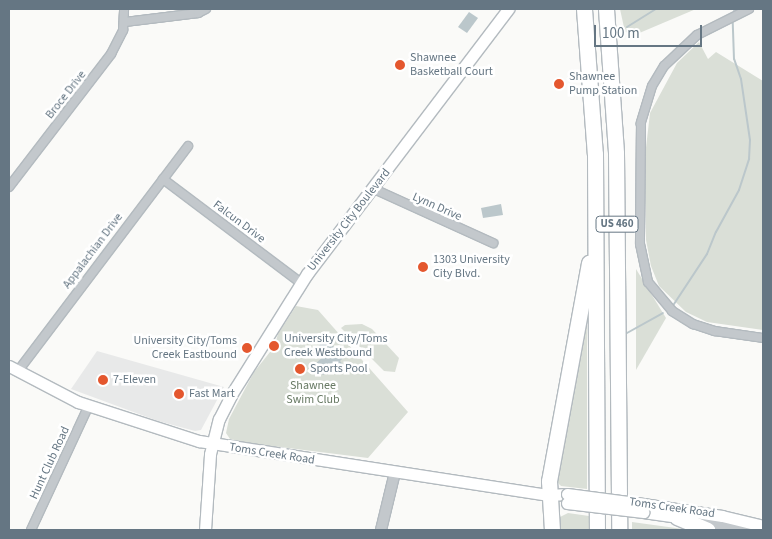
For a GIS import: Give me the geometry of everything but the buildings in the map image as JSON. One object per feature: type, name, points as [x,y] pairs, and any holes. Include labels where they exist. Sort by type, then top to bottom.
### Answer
[{"type":"highway","name":"US 460","points":[[584,9],[593,127],[596,230],[597,530]]},
{"type":"highway","name":"US 460","points":[[606,9],[616,153],[619,530]]},
{"type":"highway","points":[[552,530],[549,495],[568,369],[596,230]]},
{"type":"highway","points":[[676,517],[707,530]]},
{"type":"main road","name":"University City Boulevard","points":[[205,530],[212,443],[231,395],[302,283],[508,9]]},
{"type":"main road","name":"Toms Creek Road","points":[[13,368],[89,405],[212,443],[567,498],[722,516],[763,526]]},
{"type":"main road","name":"Toms Creek Road","points":[[643,508],[676,517]]},
{"type":"street","name":"Broce Drive","points":[[9,187],[111,54],[124,22],[124,9]]},
{"type":"street","points":[[124,22],[198,13],[206,9]]},
{"type":"street","points":[[751,9],[697,35],[679,49],[652,86],[640,123],[640,244],[648,282],[672,311],[693,324],[715,331],[763,338]]},
{"type":"street","name":"Appalachian Drive","points":[[13,368],[188,146]]},
{"type":"street","name":"Falcun Drive","points":[[163,179],[302,283]]},
{"type":"street","name":"Lynn Drive","points":[[374,189],[493,243]]},
{"type":"street","name":"Hunt Club Road","points":[[31,530],[89,405]]},
{"type":"street","points":[[381,530],[395,472]]},
{"type":"street","name":"Toms Creek Road","points":[[676,517],[747,530]]},
{"type":"shaded area","points":[[469,12],[478,18],[467,33],[458,27]]},
{"type":"shaded area","points":[[501,204],[503,215],[483,218],[481,208]]},
{"type":"shaded area","points":[[327,339],[343,358],[340,361],[345,367],[339,372],[334,367],[323,375],[314,365],[324,356],[317,347]]},
{"type":"shaded area","points":[[97,351],[224,387],[201,430],[195,431],[158,421],[71,389]]},
{"type":"green space","points":[[620,9],[696,9],[637,34],[625,32]]},
{"type":"green space","points":[[699,42],[708,59],[716,52],[763,81],[763,330],[707,322],[686,312],[659,286],[651,266],[646,240],[645,156],[650,113],[677,63]]},
{"type":"green space","points":[[636,269],[666,318],[636,370]]},
{"type":"green space","name":"Shawnee Swim Club","points":[[296,306],[318,310],[408,412],[368,458],[247,443],[230,439],[226,433],[229,419],[254,372],[274,347],[278,334]]},
{"type":"green space","points":[[587,309],[587,489],[561,486],[557,482]]},
{"type":"green space","points":[[362,324],[372,329],[399,358],[395,372],[384,371],[341,328],[345,325]]},
{"type":"green space","points":[[568,513],[589,516],[589,530],[560,530],[560,517]]},
{"type":"green space","points":[[632,522],[690,530],[632,530]]},
{"type":"waterway","points":[[627,27],[656,9]]},
{"type":"waterway","points":[[674,304],[707,254],[716,232],[739,190],[749,159],[750,140],[741,79],[734,59],[733,23]]},
{"type":"waterway","points":[[627,333],[663,313]]},
{"type":"place","name":"Shawnee Basketball Court","points":[[400,65]]},
{"type":"place","name":"Shawnee Pump Station","points":[[559,84]]},
{"type":"place","name":"1303 University City Blvd.","points":[[423,267]]},
{"type":"place","name":"University City/Toms Creek Westbound","points":[[274,346]]},
{"type":"place","name":"University City/Toms Creek Eastbound","points":[[247,348]]},
{"type":"place","name":"Sports Pool","points":[[300,369]]},
{"type":"place","name":"7-Eleven","points":[[103,380]]},
{"type":"place","name":"Fast Mart","points":[[179,394]]}]
